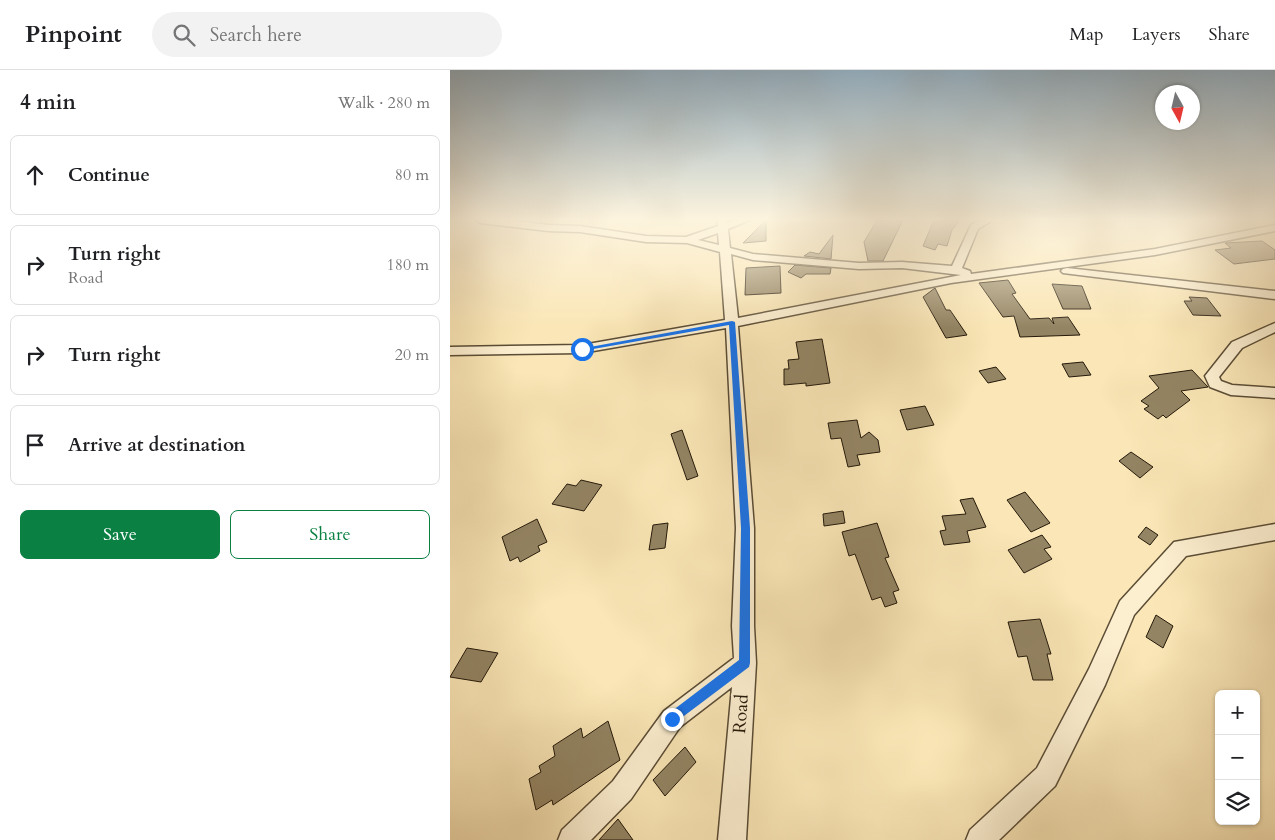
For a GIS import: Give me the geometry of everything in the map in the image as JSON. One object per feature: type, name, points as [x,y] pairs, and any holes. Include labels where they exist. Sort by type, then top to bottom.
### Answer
[{"type":"street","name":"Road","points":[[726,256],[746,528],[745,663],[732,840]]},
{"type":"street","points":[[749,256],[814,263],[956,270],[978,276]]},
{"type":"street","points":[[956,270],[962,256]]},
{"type":"street","points":[[450,351],[582,349],[978,276],[1127,256]]},
{"type":"street","points":[[1040,268],[1275,296]]},
{"type":"street","points":[[1275,327],[1237,345],[1212,376],[1215,384],[1232,390],[1275,393]]},
{"type":"street","points":[[980,840],[1046,777],[1127,608],[1181,548],[1275,532]]},
{"type":"street","points":[[572,840],[622,790],[672,719],[745,663]]},
{"type":"building","points":[[804,256],[831,256],[831,259]]},
{"type":"building","points":[[867,256],[885,256],[883,261],[868,261]]},
{"type":"building","points":[[1223,256],[1275,256],[1275,259],[1234,264]]},
{"type":"building","points":[[795,265],[831,268],[830,274],[806,274],[801,278],[788,272]]},
{"type":"building","points":[[780,266],[781,293],[745,295],[746,268]]},
{"type":"building","points":[[1008,280],[1016,293],[1012,294],[1030,319],[1049,318],[1054,324],[1052,318],[1068,317],[1080,335],[1020,337],[1014,316],[1003,317],[979,283]]},
{"type":"building","points":[[1052,284],[1082,286],[1091,309],[1063,309]]},
{"type":"building","points":[[935,288],[946,310],[950,310],[967,335],[946,338],[923,297]]},
{"type":"building","points":[[1189,297],[1207,298],[1221,316],[1193,315],[1184,301],[1192,301]]},
{"type":"building","points":[[822,339],[830,383],[806,386],[806,383],[784,385],[784,369],[789,369],[788,360],[799,359],[796,342]]},
{"type":"building","points":[[1083,362],[1091,375],[1069,377],[1062,364]]},
{"type":"building","points":[[996,367],[1006,379],[988,383],[979,371]]},
{"type":"building","points":[[1192,370],[1208,387],[1181,391],[1190,400],[1166,418],[1163,415],[1158,419],[1144,409],[1149,406],[1141,401],[1159,388],[1149,376]]},
{"type":"building","points":[[925,406],[934,425],[907,430],[900,410]]},
{"type":"building","points":[[857,420],[861,438],[869,432],[878,440],[880,452],[857,455],[860,465],[848,467],[841,438],[831,439],[828,423]]},
{"type":"building","points":[[682,430],[698,476],[687,480],[671,434]]},
{"type":"building","points":[[1131,452],[1153,467],[1140,478],[1119,461]]},
{"type":"building","points":[[581,480],[602,485],[584,511],[552,504],[567,484],[576,486]]},
{"type":"building","points":[[1025,492],[1050,523],[1031,532],[1007,500]]},
{"type":"building","points":[[973,498],[986,527],[967,531],[970,542],[944,545],[940,531],[946,530],[942,516],[966,514],[960,500]]},
{"type":"building","points":[[843,511],[845,523],[824,526],[823,514]]},
{"type":"building","points":[[537,519],[547,542],[538,546],[540,551],[520,562],[518,557],[510,561],[502,537]]},
{"type":"building","points":[[668,523],[665,548],[649,550],[653,525]]},
{"type":"building","points":[[877,523],[889,557],[885,558],[899,590],[893,592],[897,603],[885,607],[881,597],[872,600],[855,554],[849,556],[842,532]]},
{"type":"building","points":[[1146,527],[1158,535],[1150,545],[1138,537]]},
{"type":"building","points":[[1042,535],[1051,547],[1044,549],[1052,559],[1024,573],[1008,550]]},
{"type":"building","points":[[1156,615],[1173,626],[1163,648],[1146,637]]},
{"type":"building","points":[[1040,619],[1051,654],[1047,654],[1053,680],[1033,680],[1027,656],[1018,657],[1008,622]]},
{"type":"building","points":[[467,648],[498,653],[481,682],[450,677]]},
{"type":"building","points":[[608,721],[620,760],[553,805],[552,800],[536,810],[529,779],[541,772],[539,766],[555,756],[553,746],[581,728],[583,738]]},
{"type":"building","points":[[685,747],[696,762],[665,796],[653,780]]},
{"type":"building","points":[[618,819],[633,840],[599,840]]},
{"type":"route","points":[[582,349],[732,322],[746,528],[745,663],[672,719]]}]
